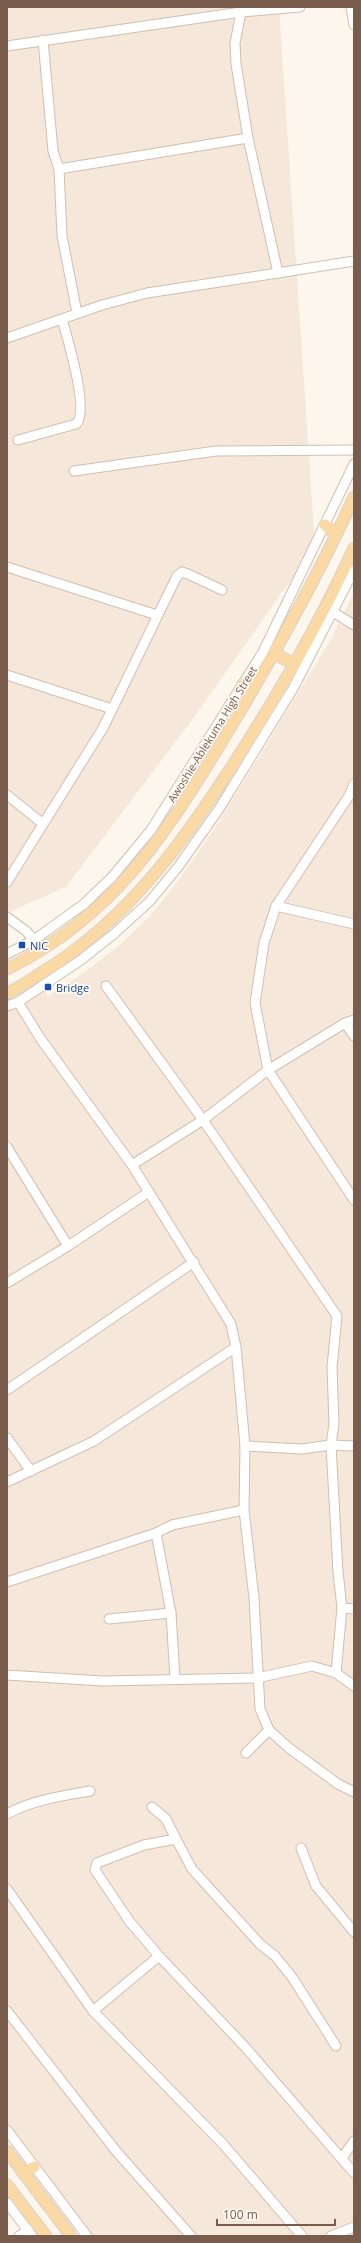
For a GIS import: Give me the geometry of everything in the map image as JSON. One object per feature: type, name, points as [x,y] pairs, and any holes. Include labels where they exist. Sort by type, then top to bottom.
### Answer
[{"type":"main road","name":"Awoshie-Ablekuma High Street","points":[[7,969],[42,949],[80,923],[104,902],[146,858],[172,821],[275,652],[314,583],[354,497]]},
{"type":"main road","points":[[325,525],[336,535]]},
{"type":"main road","points":[[7,993],[67,958],[98,933],[129,904],[156,873],[205,809],[266,712],[295,663],[354,548]]},
{"type":"main road","points":[[275,652],[284,659],[295,663]]},
{"type":"main road","points":[[243,684],[253,690]]},
{"type":"main road","points":[[7,2151],[71,2236]]},
{"type":"main road","points":[[23,2173],[34,2167]]},
{"type":"main road","points":[[7,2185],[46,2236]]},
{"type":"street","points":[[7,46],[240,12],[300,7]]},
{"type":"street","points":[[351,7],[354,26]]},
{"type":"street","points":[[240,12],[235,44],[236,64],[248,138],[278,273]]},
{"type":"street","points":[[42,40],[54,151],[58,169],[62,236],[77,313]]},
{"type":"street","points":[[58,169],[248,138]]},
{"type":"street","points":[[7,338],[77,313],[147,293],[354,262]]},
{"type":"street","points":[[18,440],[76,424],[80,420],[78,386],[62,319]]},
{"type":"street","points":[[74,471],[224,451],[354,450]]},
{"type":"street","name":"Awoshie-Ablekuma High Street","points":[[7,954],[34,940],[84,904],[112,876],[152,830],[263,652],[354,464]]},
{"type":"street","points":[[7,567],[158,615]]},
{"type":"street","points":[[7,1006],[18,1002],[81,960],[116,933],[150,901],[178,867],[219,809],[294,687],[354,570]]},
{"type":"street","points":[[7,882],[42,823],[103,728],[177,576],[182,572],[222,590]]},
{"type":"street","points":[[332,612],[354,625]]},
{"type":"street","points":[[7,675],[112,709]]},
{"type":"street","points":[[354,784],[349,796],[276,906],[264,943],[255,1003],[268,1070],[354,1200]]},
{"type":"street","points":[[7,795],[42,823]]},
{"type":"street","points":[[276,906],[354,924]]},
{"type":"street","points":[[7,917],[26,931],[34,940]]},
{"type":"street","points":[[106,986],[203,1120],[337,1316],[332,1367],[334,1424],[331,1445],[338,1572],[342,1608],[336,1673]]},
{"type":"street","points":[[18,1002],[40,1038],[150,1192],[231,1324],[236,1347],[245,1446],[244,1510],[254,1598],[257,1678],[260,1709],[269,1730],[299,1756],[338,1784],[354,1792]]},
{"type":"street","points":[[132,1165],[203,1120],[268,1070],[350,1022],[354,1036]]},
{"type":"street","points":[[7,1147],[68,1246]]},
{"type":"street","points":[[7,1283],[68,1246],[150,1192]]},
{"type":"street","points":[[7,1390],[194,1262]]},
{"type":"street","points":[[7,1482],[94,1441],[236,1347]]},
{"type":"street","points":[[7,1438],[32,1471]]},
{"type":"street","points":[[245,1446],[302,1449],[331,1445],[354,1446]]},
{"type":"street","points":[[7,1582],[156,1533],[172,1524],[244,1510]]},
{"type":"street","points":[[156,1533],[171,1613],[174,1679]]},
{"type":"street","points":[[342,1608],[354,1609]]},
{"type":"street","points":[[109,1619],[171,1613]]},
{"type":"street","points":[[7,1675],[104,1681],[257,1678],[312,1666],[336,1673],[354,1686]]},
{"type":"street","points":[[246,1753],[269,1730]]},
{"type":"street","points":[[7,1814],[19,1807],[90,1791]]},
{"type":"street","points":[[152,1807],[166,1819],[196,1874],[260,1944],[275,1956],[292,1977],[336,2046]]},
{"type":"street","points":[[176,1839],[144,1845],[97,1863],[95,1870],[130,1922],[159,1956],[246,2048],[354,2173]]},
{"type":"street","points":[[300,1848],[316,1886],[354,1932]]},
{"type":"street","points":[[7,1889],[93,2011],[222,2144],[302,2236]]},
{"type":"street","points":[[93,2011],[159,1956]]},
{"type":"street","points":[[7,2011],[116,2151],[191,2236]]},
{"type":"street","points":[[7,2130],[87,2236]]},
{"type":"street","points":[[342,2158],[354,2141]]},
{"type":"street","points":[[7,2203],[30,2233],[19,2236]]},
{"type":"street","points":[[331,2236],[354,2227]]},
{"type":"shaded area","points":[[7,7],[279,7],[315,546],[192,720],[66,887],[7,913]]},
{"type":"shaded area","points":[[354,592],[354,2236],[90,2236],[7,2126],[7,1010],[44,989],[48,996],[86,971],[120,945],[149,917],[178,881],[215,828],[330,641]]},
{"type":"place","name":"NIC","points":[[22,945]]},
{"type":"place","name":"Bridge","points":[[48,987]]}]
